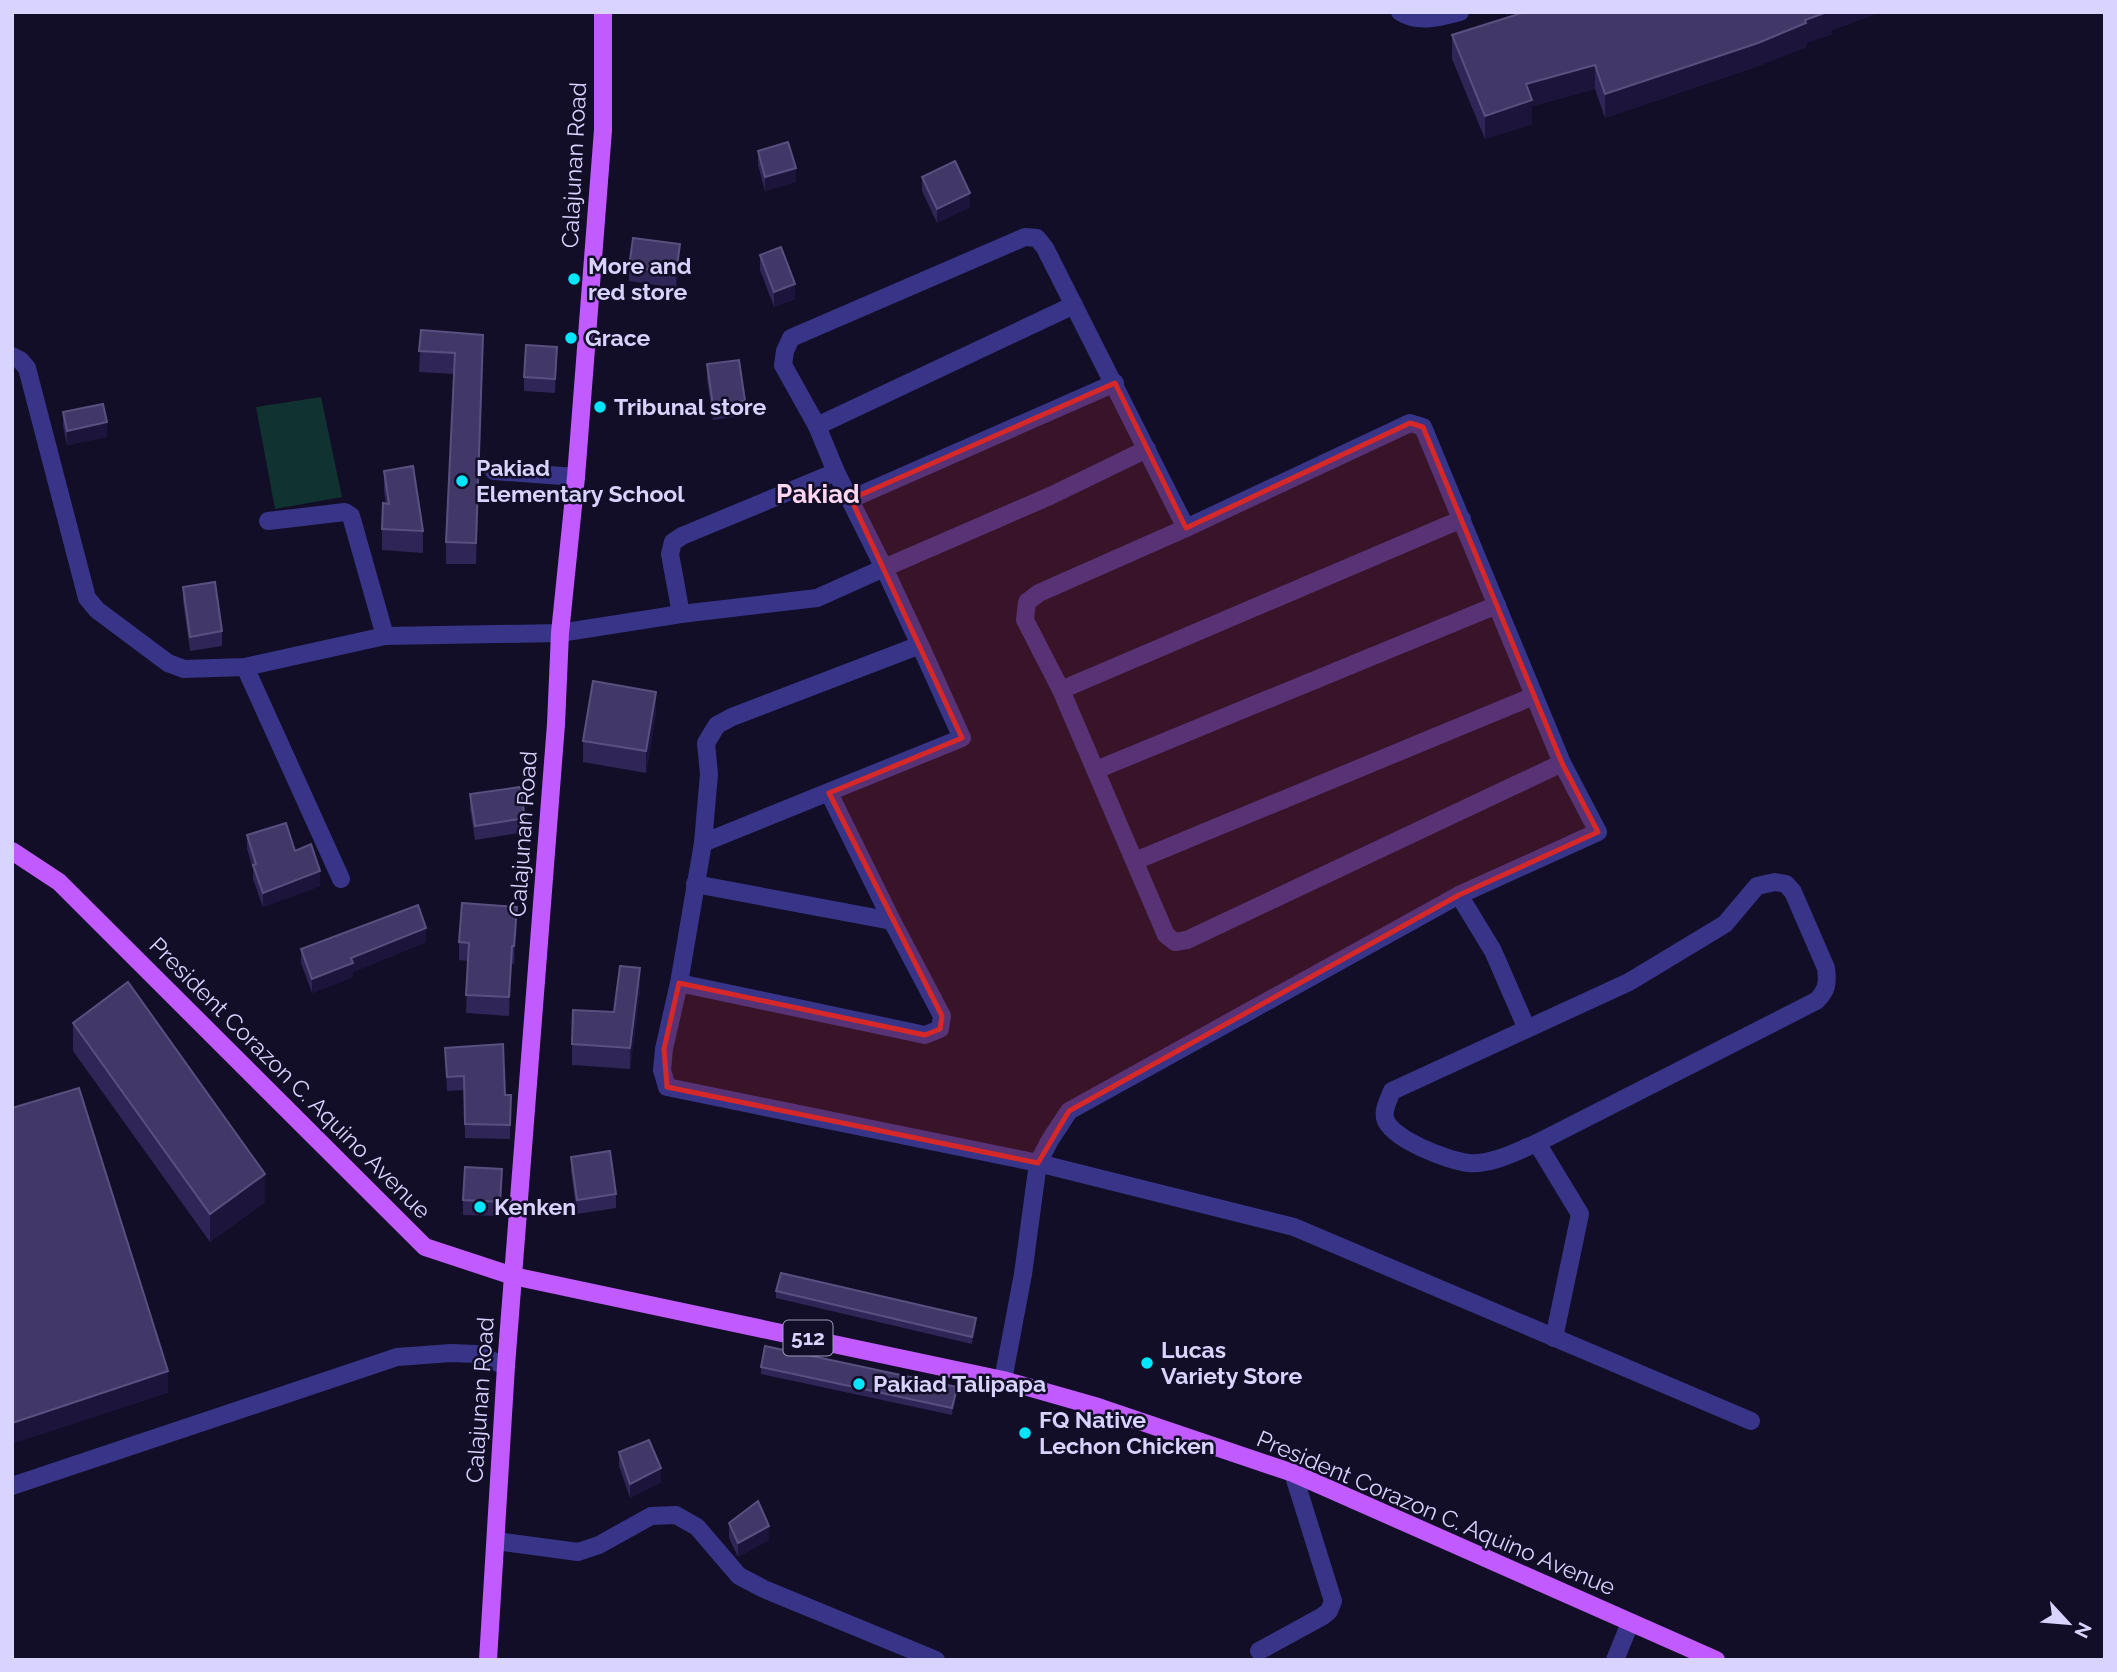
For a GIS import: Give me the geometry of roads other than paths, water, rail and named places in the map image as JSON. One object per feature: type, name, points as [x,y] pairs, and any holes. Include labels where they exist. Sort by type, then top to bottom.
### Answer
[{"type":"main road","name":"Calajunan Road","points":[[488,1660],[506,1366],[561,633],[603,130],[603,12]]},
{"type":"main road","name":"President Corazon C. Aquino Avenue","points":[[12,851],[59,882],[425,1247],[513,1276],[1003,1380],[1098,1407],[1293,1474],[1716,1660]]},
{"type":"street","points":[[1400,12],[1406,16],[1431,20],[1460,12]]},
{"type":"street","points":[[703,843],[962,738],[884,568],[836,472],[817,426],[783,365],[791,338],[1025,237],[1037,238],[1115,383],[1186,528]]},
{"type":"street","points":[[817,426],[1074,305]]},
{"type":"street","points":[[12,356],[27,368],[87,598],[97,610],[168,663],[184,668],[245,667],[385,636],[561,633],[681,614],[817,597],[1050,496],[1147,449]]},
{"type":"street","points":[[851,499],[1115,383]]},
{"type":"street","points":[[1003,1380],[1023,1275],[1038,1163],[1049,1140],[1069,1111],[1459,895],[1598,832],[1562,763],[1423,426],[1410,423],[1186,528],[1039,593],[1027,602],[1025,620],[1061,690],[1166,935],[1175,942],[1187,940],[1562,763]]},
{"type":"street","points":[[494,471],[576,477]]},
{"type":"street","points":[[681,614],[670,554],[673,542],[836,472]]},
{"type":"street","points":[[268,521],[345,512],[351,516],[385,636]]},
{"type":"street","points":[[1061,690],[1462,519]]},
{"type":"street","points":[[1096,770],[1497,605]]},
{"type":"street","points":[[920,645],[717,724],[706,743],[709,774],[703,843],[680,983],[664,1049],[662,1070],[667,1087],[1038,1163],[1294,1227],[1751,1421]]},
{"type":"street","points":[[245,667],[341,880]]},
{"type":"street","points":[[1135,861],[1534,696]]},
{"type":"street","points":[[680,983],[925,1035],[940,1029],[942,1016],[829,793]]},
{"type":"street","points":[[1775,881],[1786,884],[1793,892],[1826,968],[1828,981],[1825,992],[1816,1001],[1537,1143],[1498,1158],[1471,1164],[1440,1155],[1393,1131],[1385,1118],[1386,1104],[1392,1091],[1527,1029],[1629,982],[1725,924],[1757,886],[1775,881]]},
{"type":"street","points":[[695,884],[892,921]]},
{"type":"street","points":[[1459,895],[1493,951],[1527,1029]]},
{"type":"street","points":[[1537,1143],[1580,1214],[1554,1338]]},
{"type":"street","points":[[12,1486],[397,1357],[476,1354],[506,1366]]},
{"type":"street","points":[[1259,1651],[1323,1616],[1329,1611],[1333,1601],[1293,1474]]},
{"type":"street","points":[[496,1541],[578,1552],[599,1545],[651,1516],[676,1515],[696,1527],[739,1576],[764,1589],[936,1660]]},
{"type":"street","points":[[1615,1660],[1630,1623]]},
{"type":"place","name":"More and red store","points":[[574,279]]},
{"type":"place","name":"Grace","points":[[571,338]]},
{"type":"place","name":"Tribunal store","points":[[600,407]]},
{"type":"place","name":"Pakiad Elementary School","points":[[462,481]]},
{"type":"place","name":"Kenken","points":[[480,1207]]},
{"type":"place","name":"Lucas Variety Store","points":[[1147,1363]]},
{"type":"place","name":"Pakiad Talipapa","points":[[859,1384]]},
{"type":"place","name":"FQ Native Lechon Chicken","points":[[1025,1433]]},
{"type":"district","name":"Pakiad","points":[[818,494]]}]
